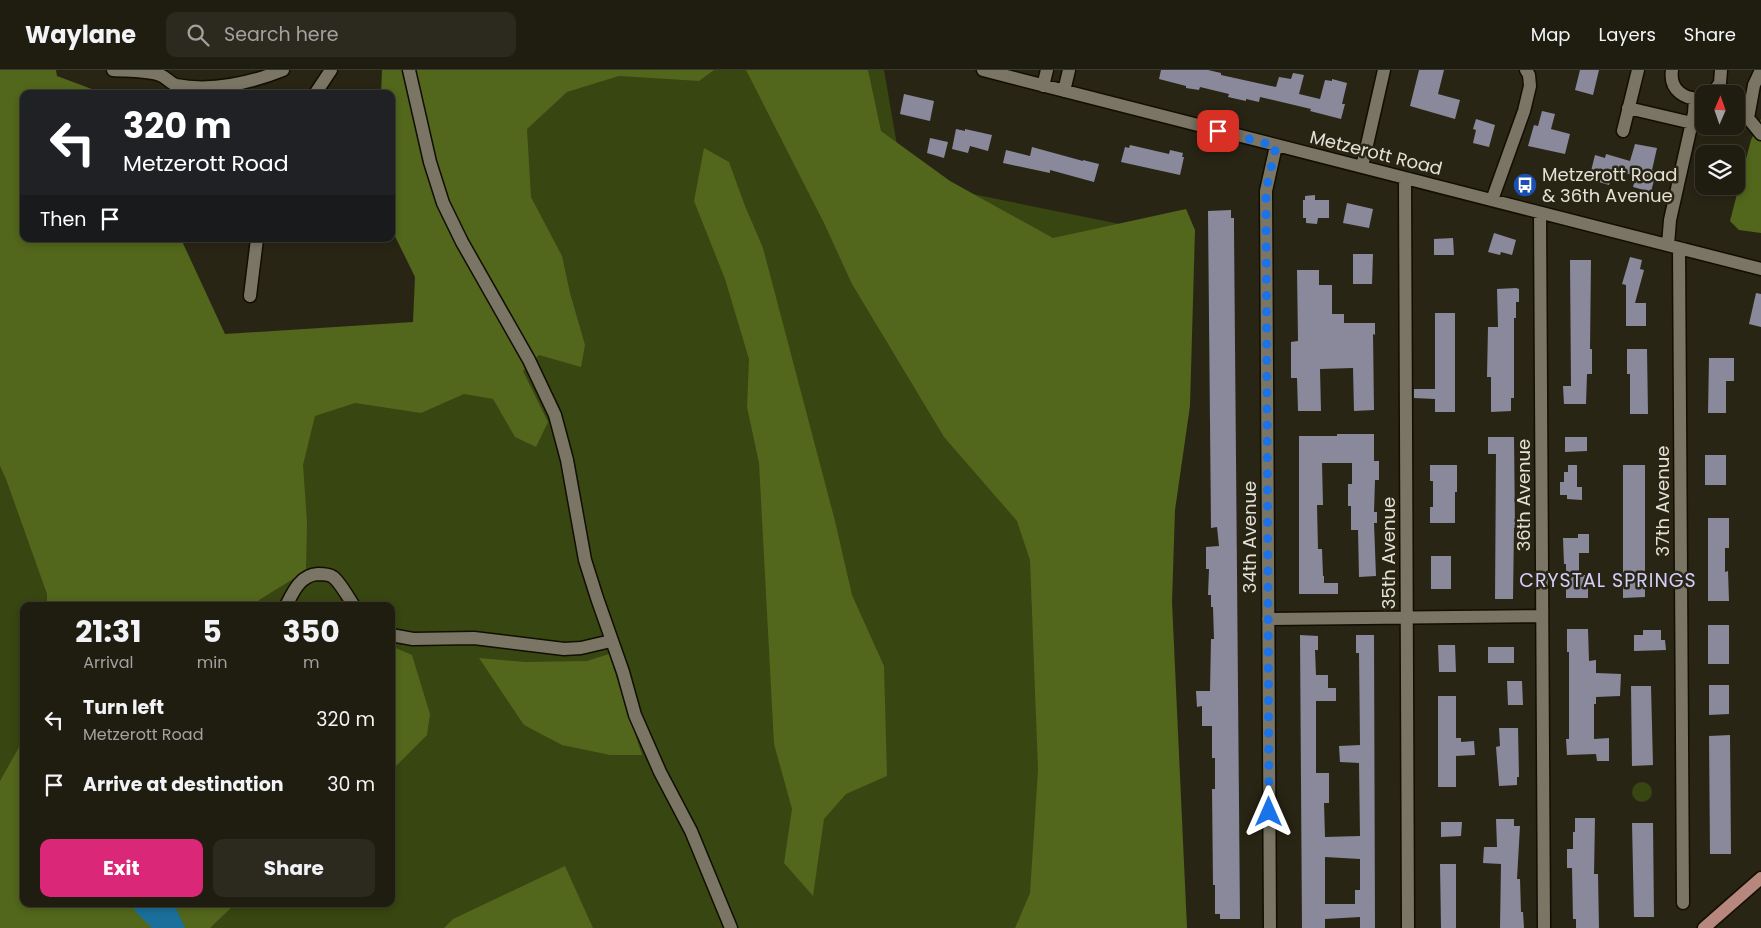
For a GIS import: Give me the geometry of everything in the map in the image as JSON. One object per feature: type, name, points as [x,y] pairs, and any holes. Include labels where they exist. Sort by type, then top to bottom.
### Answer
[{"type":"main road","points":[[1704,928],[1761,878]]},
{"type":"street","points":[[113,70],[161,75],[173,84],[216,87],[251,80],[283,70]]},
{"type":"street","points":[[318,90],[331,70]]},
{"type":"street","points":[[409,70],[430,162],[444,203],[462,242],[529,360],[555,415],[567,460],[586,560],[623,672],[635,715],[660,772],[691,831],[731,928]]},
{"type":"street","name":"Metzerott Road","points":[[983,70],[1761,268]]},
{"type":"street","points":[[1042,86],[1046,70]]},
{"type":"street","points":[[1064,91],[1069,70]]},
{"type":"street","points":[[1362,167],[1384,70]]},
{"type":"street","points":[[1492,200],[1524,111],[1530,86],[1529,75],[1526,70]]},
{"type":"street","points":[[1622,130],[1638,70]]},
{"type":"street","points":[[1672,70],[1672,78],[1676,88],[1683,96],[1695,98]]},
{"type":"street","points":[[1719,85],[1721,70]]},
{"type":"street","points":[[1761,70],[1751,84],[1748,118],[1761,134]]},
{"type":"street","points":[[1628,108],[1692,123]]},
{"type":"street","name":"37th Avenue","points":[[1683,903],[1673,246],[1670,220],[1695,114]]},
{"type":"street","name":"34th Avenue","points":[[1270,928],[1266,190],[1276,146]]},
{"type":"street","name":"35th Avenue","points":[[1405,178],[1408,928]]},
{"type":"street","name":"36th Avenue","points":[[1540,212],[1544,928]]},
{"type":"street","points":[[250,296],[257,242]]},
{"type":"street","points":[[288,602],[302,580],[312,574],[324,574],[333,577],[351,602]]},
{"type":"street","points":[[1268,619],[1542,616]]},
{"type":"street","points":[[395,636],[413,639],[474,638],[564,649],[581,648],[612,641]]},
{"type":"green space","points":[[0,70],[56,70],[57,76],[94,90],[20,90],[20,242],[182,242],[225,334],[413,322],[415,277],[395,236],[395,90],[381,90],[382,70],[714,70],[699,81],[619,76],[567,92],[527,129],[531,197],[562,256],[570,293],[585,345],[581,367],[539,355],[523,371],[548,422],[536,447],[515,437],[493,399],[464,394],[421,413],[355,403],[315,416],[303,465],[307,522],[306,571],[258,602],[47,602],[47,594],[0,466]]},
{"type":"green space","points":[[437,70],[884,70],[903,180],[1164,233],[1166,928],[0,928],[0,361],[457,329]]},
{"type":"green space","points":[[746,70],[868,70],[881,131],[950,181],[1053,238],[1186,209],[1195,230],[1190,406],[1175,510],[1172,602],[1187,928],[1015,928],[1030,893],[1038,770],[1030,560],[1017,521],[944,437],[852,284],[824,223]]},
{"type":"green space","points":[[1761,119],[1761,233],[1739,230],[1730,221],[1737,195],[1745,195],[1745,163],[1751,140]]},
{"type":"green space","points":[[704,148],[729,162],[763,248],[835,521],[852,595],[884,666],[887,776],[846,794],[824,819],[813,896],[784,863],[792,809],[774,744],[759,463],[747,407],[749,359],[725,279],[694,201]]},
{"type":"green space","points":[[395,648],[412,655],[430,714],[427,735],[395,767]]},
{"type":"green space","points":[[609,654],[642,755],[610,755],[562,745],[524,725],[479,658],[525,662],[587,661]]},
{"type":"green space","points":[[20,744],[20,907],[232,907],[210,928],[0,928],[0,781]]},
{"type":"green space","points":[[1638,782],[1646,782],[1652,788],[1652,796],[1646,802],[1638,802],[1632,796],[1632,788]]},
{"type":"green space","points":[[565,866],[593,928],[444,928],[453,919]]},
{"type":"water","points":[[133,907],[175,907],[185,928],[152,928]]},
{"type":"building","points":[[1161,70],[1208,70],[1221,73],[1221,75],[1276,87],[1279,77],[1291,79],[1293,73],[1304,75],[1299,94],[1320,99],[1325,80],[1332,81],[1332,79],[1347,83],[1342,104],[1345,104],[1341,119],[1310,111],[1311,109],[1260,97],[1259,102],[1246,99],[1246,101],[1228,97],[1229,94],[1200,87],[1199,90],[1186,88],[1186,86],[1159,79]]},
{"type":"building","points":[[1419,70],[1444,70],[1438,94],[1460,100],[1455,119],[1410,106]]},
{"type":"building","points":[[1580,70],[1599,70],[1593,95],[1575,90]]},
{"type":"building","points":[[904,94],[934,101],[930,121],[900,114]]},
{"type":"building","points":[[1542,111],[1555,114],[1551,129],[1570,134],[1565,154],[1528,146],[1534,125],[1538,126]]},
{"type":"building","points":[[1476,119],[1495,125],[1489,147],[1473,143],[1476,130],[1473,129]]},
{"type":"building","points":[[956,129],[992,135],[988,151],[970,146],[968,153],[952,149]]},
{"type":"building","points":[[930,138],[948,142],[944,158],[927,153]]},
{"type":"building","points":[[1635,144],[1657,148],[1652,170],[1656,172],[1651,192],[1633,187],[1636,176],[1614,170],[1609,185],[1589,179],[1595,155],[1605,158],[1606,154],[1630,161]]},
{"type":"building","points":[[1130,145],[1169,154],[1170,150],[1183,153],[1182,157],[1184,157],[1180,175],[1121,162],[1125,147],[1129,148]]},
{"type":"building","points":[[1032,147],[1099,164],[1094,182],[1050,170],[1050,173],[1003,163],[1006,150],[1030,156]]},
{"type":"building","points":[[1315,195],[1315,200],[1329,200],[1329,218],[1318,218],[1317,224],[1306,223],[1306,218],[1303,218],[1303,200],[1305,200],[1305,196]]},
{"type":"building","points":[[1347,203],[1373,209],[1369,228],[1343,223]]},
{"type":"building","points":[[1231,210],[1231,218],[1234,218],[1240,919],[1220,919],[1220,914],[1215,914],[1215,885],[1213,885],[1212,789],[1215,789],[1215,758],[1212,758],[1212,726],[1202,726],[1202,706],[1197,707],[1196,691],[1210,691],[1211,639],[1214,639],[1213,607],[1211,607],[1211,595],[1208,595],[1209,569],[1206,569],[1206,547],[1219,546],[1217,527],[1211,528],[1208,211]]},
{"type":"building","points":[[1494,233],[1516,240],[1512,255],[1501,252],[1500,255],[1488,252]]},
{"type":"building","points":[[1453,238],[1454,255],[1434,255],[1434,239]]},
{"type":"building","points":[[1353,254],[1373,254],[1372,284],[1353,284]]},
{"type":"building","points":[[1630,257],[1642,260],[1640,269],[1644,270],[1635,303],[1646,303],[1646,326],[1626,326],[1626,285],[1622,284]]},
{"type":"building","points":[[1570,260],[1591,260],[1590,349],[1592,349],[1592,374],[1587,374],[1586,404],[1564,404],[1563,386],[1571,386]]},
{"type":"building","points":[[1297,270],[1319,270],[1319,285],[1332,285],[1332,314],[1344,314],[1344,323],[1375,323],[1375,335],[1373,334],[1374,410],[1354,411],[1353,368],[1320,369],[1321,411],[1298,411],[1297,378],[1291,378],[1291,342],[1298,341]]},
{"type":"building","points":[[1497,289],[1519,289],[1519,302],[1516,302],[1516,318],[1514,318],[1514,398],[1511,398],[1511,411],[1491,412],[1491,377],[1487,377],[1488,327],[1498,327]]},
{"type":"building","points":[[1756,293],[1761,294],[1761,327],[1749,324]]},
{"type":"building","points":[[1435,313],[1455,313],[1455,412],[1435,412],[1435,399],[1414,398],[1414,389],[1435,389]]},
{"type":"building","points":[[1627,349],[1647,349],[1648,414],[1630,414],[1630,374],[1627,374]]},
{"type":"building","points":[[1709,358],[1734,358],[1734,381],[1726,381],[1726,413],[1708,413]]},
{"type":"building","points":[[1337,434],[1374,434],[1374,461],[1379,461],[1379,480],[1375,480],[1374,512],[1377,512],[1377,523],[1374,523],[1376,576],[1359,577],[1358,530],[1351,530],[1351,506],[1348,506],[1348,484],[1352,484],[1352,463],[1322,463],[1323,505],[1317,505],[1318,549],[1322,549],[1324,583],[1338,583],[1338,594],[1299,594],[1299,436],[1337,436]]},
{"type":"building","points":[[1488,437],[1514,437],[1515,528],[1513,599],[1495,599],[1496,454],[1488,454]]},
{"type":"building","points":[[1565,437],[1587,437],[1587,451],[1565,452]]},
{"type":"building","points":[[1705,455],[1726,455],[1726,485],[1705,485]]},
{"type":"building","points":[[1430,465],[1457,465],[1455,523],[1430,523],[1430,507],[1433,507],[1433,481],[1430,481]]},
{"type":"building","points":[[1568,465],[1577,465],[1577,487],[1582,487],[1582,500],[1567,499],[1567,495],[1560,495],[1560,482],[1564,482],[1564,472],[1568,472]]},
{"type":"building","points":[[1623,465],[1645,465],[1645,597],[1623,598]]},
{"type":"building","points":[[1708,518],[1729,518],[1729,548],[1725,548],[1725,572],[1728,571],[1729,601],[1708,601]]},
{"type":"building","points":[[1578,534],[1589,534],[1589,553],[1579,553],[1579,575],[1588,575],[1588,598],[1566,598],[1566,564],[1564,564],[1563,538],[1578,538]]},
{"type":"building","points":[[1431,556],[1451,556],[1451,589],[1431,589]]},
{"type":"building","points":[[1708,625],[1729,625],[1729,664],[1708,664]]},
{"type":"building","points":[[1567,629],[1588,629],[1589,661],[1596,660],[1596,673],[1621,674],[1620,696],[1596,697],[1596,704],[1594,704],[1594,739],[1609,738],[1609,761],[1597,761],[1596,754],[1567,755],[1566,739],[1569,739],[1569,652],[1567,652]]},
{"type":"building","points":[[1643,630],[1661,630],[1661,640],[1665,640],[1666,650],[1634,651],[1634,635],[1643,635]]},
{"type":"building","points":[[1300,635],[1318,636],[1318,650],[1315,650],[1316,675],[1328,675],[1328,688],[1336,688],[1336,701],[1316,701],[1316,773],[1329,773],[1329,803],[1324,803],[1325,837],[1360,836],[1359,763],[1340,762],[1339,746],[1360,745],[1359,653],[1356,653],[1356,635],[1374,635],[1375,928],[1360,928],[1360,917],[1325,919],[1325,928],[1302,928]],"holes":[[[1325,857],[1360,859],[1360,890],[1355,890],[1355,904],[1325,904]]]},
{"type":"building","points":[[1438,645],[1455,645],[1456,672],[1439,672]]},
{"type":"building","points":[[1488,647],[1514,647],[1514,663],[1488,663]]},
{"type":"building","points":[[1507,681],[1522,681],[1523,705],[1508,705]]},
{"type":"building","points":[[1709,685],[1729,685],[1729,714],[1709,715]]},
{"type":"building","points":[[1631,686],[1651,686],[1653,765],[1632,766]]},
{"type":"building","points":[[1438,696],[1456,696],[1456,738],[1461,738],[1461,742],[1474,741],[1475,755],[1456,756],[1456,787],[1438,787]]},
{"type":"building","points":[[1499,728],[1518,728],[1519,777],[1517,777],[1517,785],[1499,786],[1496,747],[1500,746]]},
{"type":"building","points":[[1730,735],[1731,854],[1710,854],[1709,736]]},
{"type":"building","points":[[1575,818],[1595,818],[1594,874],[1598,874],[1599,928],[1576,928],[1576,919],[1573,919],[1572,868],[1567,868],[1567,849],[1573,849]]},
{"type":"building","points":[[1496,819],[1514,819],[1514,826],[1520,826],[1517,879],[1520,879],[1521,912],[1523,912],[1524,928],[1500,928],[1501,864],[1483,863],[1484,847],[1497,847]]},
{"type":"building","points":[[1441,822],[1462,822],[1461,836],[1441,837]]},
{"type":"building","points":[[1632,823],[1653,823],[1654,917],[1634,917]]},
{"type":"building","points":[[1440,864],[1456,864],[1456,928],[1441,928]]},
{"type":"place","name":"Metzerott Road & 36th Avenue","points":[[1525,185]]},
{"type":"district","name":"CRYSTAL SPRINGS","points":[[1608,580]]},
{"type":"route","points":[[1218,131],[1276,146],[1266,190],[1269,812]]}]
